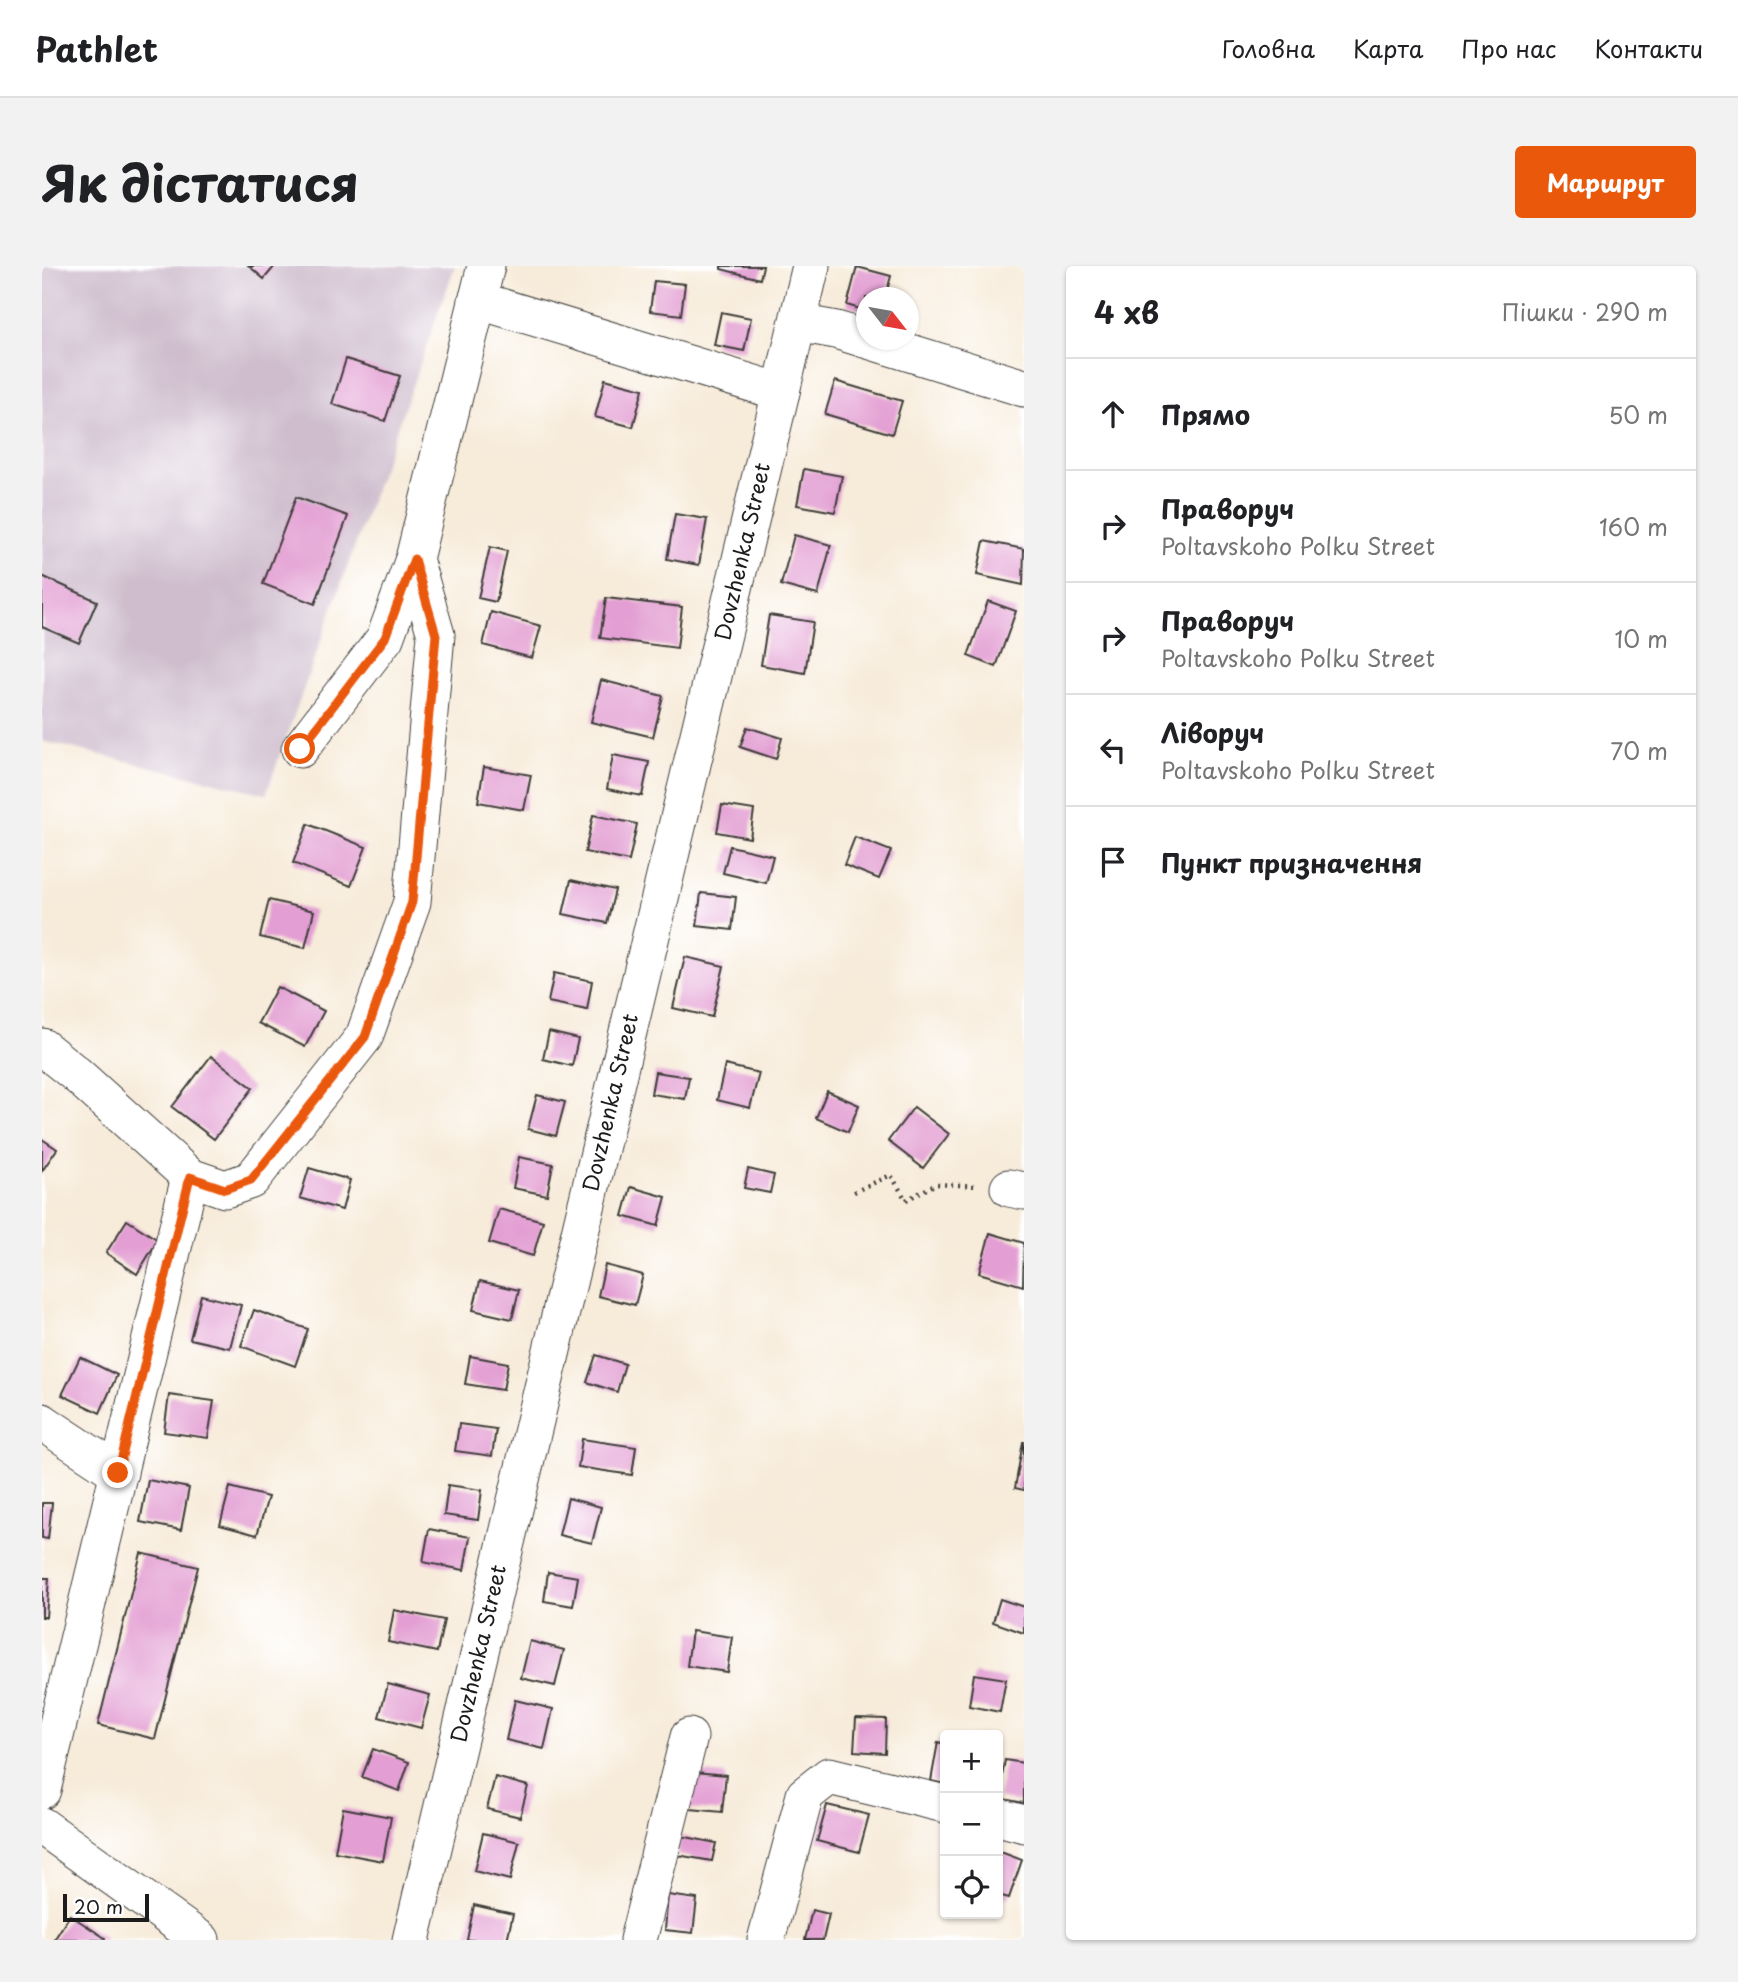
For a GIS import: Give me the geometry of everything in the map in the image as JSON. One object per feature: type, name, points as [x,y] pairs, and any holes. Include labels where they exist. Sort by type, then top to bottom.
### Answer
[{"type":"street","name":"Dovzhenka Street","points":[[411,1940],[811,266]]},
{"type":"street","points":[[300,749],[385,638],[414,559],[482,283],[781,392]]},
{"type":"street","points":[[798,323],[836,330],[1023,396]]},
{"type":"street","points":[[42,1047],[77,1074],[190,1177],[225,1189],[251,1180],[365,1037],[412,902],[436,635],[414,559]]},
{"type":"street","points":[[42,1790],[190,1177]]},
{"type":"street","points":[[42,1422],[118,1473]]},
{"type":"street","points":[[638,1940],[689,1737]]},
{"type":"street","points":[[766,1940],[805,1795],[830,1776],[940,1803]]},
{"type":"street","points":[[1003,1819],[1024,1824]]},
{"type":"street","points":[[42,1826],[201,1940]]},
{"type":"path","points":[[855,1192],[891,1175],[906,1199],[936,1184],[1017,1190]]},
{"type":"shaded area","points":[[42,266],[455,266],[266,794],[42,741]]},
{"type":"building","points":[[249,266],[275,266],[264,279]]},
{"type":"building","points":[[721,266],[763,266],[760,279],[721,269]]},
{"type":"building","points":[[857,267],[891,276],[888,287],[856,287],[856,308],[847,305]]},
{"type":"building","points":[[654,281],[685,284],[681,315],[650,311]]},
{"type":"building","points":[[721,312],[751,318],[744,351],[714,345]]},
{"type":"building","points":[[346,359],[400,376],[385,421],[332,404]]},
{"type":"building","points":[[605,379],[643,389],[633,427],[595,417]]},
{"type":"building","points":[[835,381],[902,401],[892,434],[825,414]]},
{"type":"building","points":[[804,469],[842,476],[835,512],[797,505]]},
{"type":"building","points":[[296,497],[348,516],[315,604],[263,584]]},
{"type":"building","points":[[675,514],[707,519],[699,565],[667,559]]},
{"type":"building","points":[[794,535],[831,545],[818,595],[781,585]]},
{"type":"building","points":[[984,541],[1024,549],[1023,585],[977,575]]},
{"type":"building","points":[[490,547],[507,551],[496,602],[478,598]]},
{"type":"building","points":[[42,576],[97,601],[79,643],[42,627]]},
{"type":"building","points":[[606,598],[682,607],[677,648],[600,638]]},
{"type":"building","points":[[988,601],[1016,611],[996,667],[968,656]]},
{"type":"building","points":[[491,612],[541,626],[532,658],[483,645]]},
{"type":"building","points":[[769,615],[813,622],[805,673],[761,665]]},
{"type":"building","points":[[601,680],[663,696],[653,737],[591,722]]},
{"type":"building","points":[[747,727],[782,738],[776,759],[740,747]]},
{"type":"building","points":[[613,755],[649,762],[642,796],[607,789]]},
{"type":"building","points":[[484,767],[531,775],[524,810],[478,802]]},
{"type":"building","points":[[722,805],[754,810],[750,838],[717,832]]},
{"type":"building","points":[[593,815],[637,824],[629,861],[585,852]]},
{"type":"building","points":[[308,824],[366,847],[351,886],[293,863]]},
{"type":"building","points":[[855,837],[891,851],[879,879],[844,865]]},
{"type":"building","points":[[730,846],[773,856],[766,883],[723,873]]},
{"type":"building","points":[[571,880],[615,890],[607,923],[563,914]]},
{"type":"building","points":[[701,893],[736,897],[732,930],[697,926]]},
{"type":"building","points":[[269,900],[314,911],[305,948],[260,937]]},
{"type":"building","points":[[685,957],[724,966],[712,1017],[673,1008]]},
{"type":"building","points":[[554,973],[592,981],[587,1010],[548,1002]]},
{"type":"building","points":[[277,987],[324,1011],[305,1047],[258,1023]]},
{"type":"building","points":[[549,1032],[578,1039],[572,1066],[543,1059]]},
{"type":"building","points":[[211,1056],[253,1088],[214,1139],[172,1107]]},
{"type":"building","points":[[725,1065],[759,1073],[750,1108],[717,1100]]},
{"type":"building","points":[[655,1072],[689,1077],[685,1099],[651,1094]]},
{"type":"building","points":[[827,1091],[859,1105],[848,1132],[816,1118]]},
{"type":"building","points":[[537,1095],[565,1102],[556,1136],[528,1129]]},
{"type":"building","points":[[914,1107],[949,1134],[923,1168],[888,1141]]},
{"type":"building","points":[[42,1139],[57,1149],[42,1171]]},
{"type":"building","points":[[519,1157],[553,1164],[547,1195],[513,1188]]},
{"type":"building","points":[[309,1168],[350,1180],[342,1210],[300,1198]]},
{"type":"building","points":[[748,1169],[774,1175],[770,1193],[744,1188]]},
{"type":"building","points":[[631,1187],[666,1197],[658,1226],[623,1216]]},
{"type":"building","points":[[499,1209],[543,1221],[533,1256],[489,1243]]},
{"type":"building","points":[[127,1220],[158,1240],[137,1274],[106,1253]]},
{"type":"building","points":[[990,1233],[1024,1243],[1023,1286],[979,1273]]},
{"type":"building","points":[[605,1265],[643,1275],[635,1305],[598,1296]]},
{"type":"building","points":[[480,1281],[519,1290],[512,1319],[473,1310]]},
{"type":"building","points":[[201,1295],[241,1305],[230,1348],[190,1339]]},
{"type":"building","points":[[254,1310],[308,1329],[295,1366],[241,1346]]},
{"type":"building","points":[[596,1355],[625,1364],[617,1392],[587,1382]]},
{"type":"building","points":[[470,1356],[508,1363],[503,1390],[465,1384]]},
{"type":"building","points":[[80,1357],[117,1375],[100,1413],[62,1395]]},
{"type":"building","points":[[169,1395],[214,1401],[208,1438],[164,1432]]},
{"type":"building","points":[[459,1424],[496,1429],[492,1456],[455,1451]]},
{"type":"building","points":[[582,1439],[636,1447],[632,1475],[578,1467]]},
{"type":"building","points":[[1024,1442],[1024,1490],[1015,1488]]},
{"type":"building","points":[[148,1480],[189,1488],[181,1530],[140,1522]]},
{"type":"building","points":[[448,1485],[482,1490],[478,1520],[444,1515]]},
{"type":"building","points":[[230,1487],[268,1497],[257,1535],[220,1525]]},
{"type":"building","points":[[568,1498],[601,1507],[592,1543],[559,1535]]},
{"type":"building","points":[[42,1503],[52,1503],[48,1539],[42,1538]]},
{"type":"building","points":[[429,1529],[470,1537],[464,1570],[423,1562]]},
{"type":"building","points":[[141,1553],[198,1567],[155,1739],[98,1725]]},
{"type":"building","points":[[548,1572],[578,1577],[573,1606],[544,1601]]},
{"type":"building","points":[[42,1578],[49,1578],[46,1617],[42,1617]]},
{"type":"building","points":[[1000,1599],[1024,1607],[1024,1633],[993,1622]]},
{"type":"building","points":[[394,1610],[444,1620],[437,1652],[388,1642]]},
{"type":"building","points":[[692,1631],[732,1637],[727,1672],[687,1666]]},
{"type":"building","points":[[530,1641],[564,1650],[555,1686],[521,1678]]},
{"type":"building","points":[[974,1674],[1006,1679],[1000,1712],[969,1706]]},
{"type":"building","points":[[388,1684],[430,1695],[421,1728],[379,1717]]},
{"type":"building","points":[[515,1700],[553,1709],[544,1749],[506,1740]]},
{"type":"building","points":[[856,1718],[886,1719],[885,1753],[854,1751]]},
{"type":"building","points":[[938,1742],[940,1783],[931,1781]]},
{"type":"building","points":[[373,1749],[409,1762],[399,1791],[362,1777]]},
{"type":"building","points":[[1005,1760],[1024,1763],[1024,1803],[1003,1799]]},
{"type":"building","points":[[684,1771],[726,1775],[722,1812],[680,1808]]},
{"type":"building","points":[[495,1777],[528,1786],[520,1817],[487,1809]]},
{"type":"building","points":[[827,1805],[869,1815],[859,1852],[817,1841]]},
{"type":"building","points":[[343,1808],[391,1817],[383,1861],[335,1852]]},
{"type":"building","points":[[483,1833],[519,1842],[510,1880],[474,1871]]},
{"type":"building","points":[[681,1836],[716,1843],[712,1861],[677,1855]]},
{"type":"building","points":[[1003,1853],[1022,1860],[1009,1898],[1003,1896]]},
{"type":"building","points":[[668,1895],[697,1899],[693,1933],[665,1930]]},
{"type":"building","points":[[474,1905],[513,1914],[507,1940],[467,1940]]},
{"type":"building","points":[[812,1910],[829,1914],[823,1940],[805,1940]]},
{"type":"building","points":[[70,1915],[105,1938],[104,1940],[54,1940]]},
{"type":"route","points":[[118,1473],[190,1177],[225,1189],[251,1180],[365,1037],[412,902],[436,635],[414,559],[385,638],[300,749]]}]
